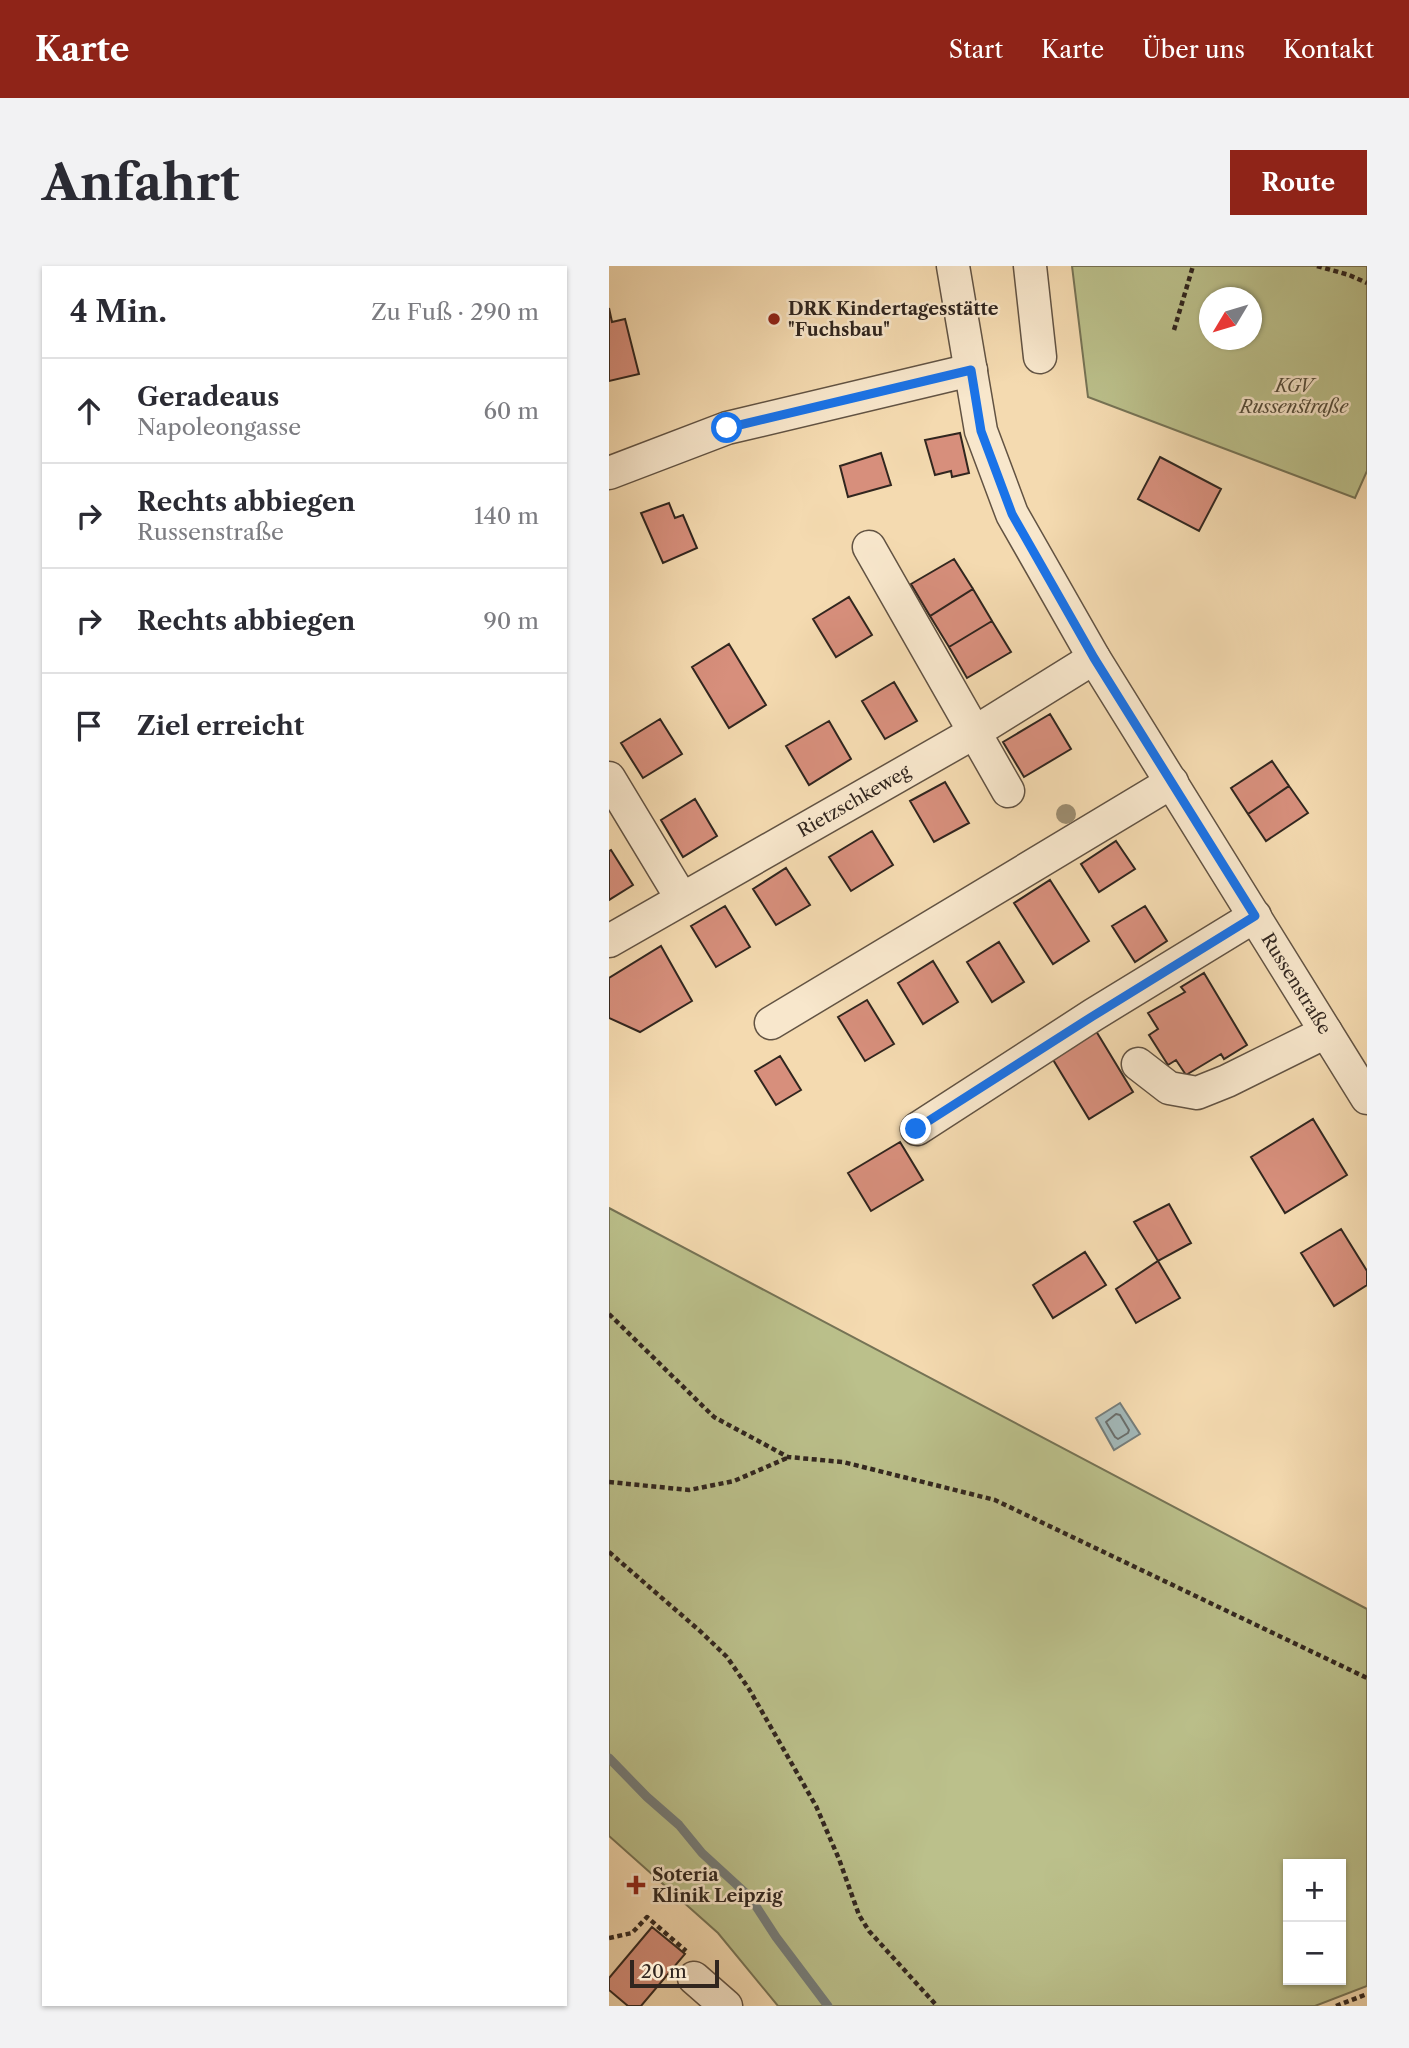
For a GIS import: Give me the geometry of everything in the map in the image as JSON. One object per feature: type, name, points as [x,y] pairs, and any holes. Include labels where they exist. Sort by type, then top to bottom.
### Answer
[{"type":"street","name":"Russenstraße","points":[[953,266],[981,431],[1012,514],[1094,658],[1367,1098]]},
{"type":"street","points":[[1030,266],[1040,357]]},
{"type":"street","points":[[609,473],[727,428],[971,370]]},
{"type":"street","points":[[869,547],[1008,791]]},
{"type":"street","name":"Rietzschkeweg","points":[[609,941],[975,732],[1094,658]]},
{"type":"street","points":[[609,778],[682,899]]},
{"type":"street","points":[[771,1023],[1172,782]]},
{"type":"street","points":[[916,1129],[1255,916]]},
{"type":"street","points":[[1138,1064],[1169,1088],[1197,1093],[1326,1032]]},
{"type":"street","points":[[694,1978],[726,2006]]},
{"type":"path","points":[[1174,330],[1193,266]]},
{"type":"path","points":[[1317,266],[1367,283]]},
{"type":"path","points":[[609,1314],[714,1417],[788,1457],[842,1462],[995,1500],[1367,1678]]},
{"type":"path","points":[[609,1482],[689,1490],[734,1481],[788,1457]]},
{"type":"path","points":[[609,1552],[727,1657],[749,1689],[816,1806],[859,1915],[877,1940],[937,2006]]},
{"type":"path","points":[[609,1938],[632,1933],[646,1917],[705,1967],[694,1978]]},
{"type":"path","points":[[1336,2006],[1367,1994]]},
{"type":"green space","name":"KGV Russenstraße","points":[[1072,266],[1367,266],[1367,471],[1355,498],[1088,397]]},
{"type":"green space","points":[[609,1208],[1367,1609],[1367,1986],[1315,2006],[778,2006],[718,1933],[609,1836]]},
{"type":"water","points":[[1120,1403],[1140,1434],[1114,1450],[1096,1418]]},
{"type":"building","points":[[609,308],[612,322],[625,319],[639,374],[609,381]]},
{"type":"building","points":[[960,433],[969,473],[952,477],[951,471],[935,475],[925,440]]},
{"type":"building","points":[[881,453],[891,485],[848,497],[840,466]]},
{"type":"building","points":[[1160,457],[1221,489],[1199,531],[1138,499]]},
{"type":"building","points":[[669,503],[675,518],[683,515],[697,548],[663,563],[641,513]]},
{"type":"building","points":[[954,559],[973,589],[930,616],[911,584]]},
{"type":"building","points":[[973,589],[992,621],[949,647],[930,616]]},
{"type":"building","points":[[849,597],[872,635],[836,657],[813,619]]},
{"type":"building","points":[[992,621],[1011,652],[967,678],[949,647]]},
{"type":"building","points":[[729,644],[766,705],[729,728],[692,667]]},
{"type":"building","points":[[894,682],[917,721],[885,739],[862,701]]},
{"type":"building","points":[[1050,714],[1071,749],[1024,777],[1003,742]]},
{"type":"building","points":[[660,719],[682,754],[643,778],[621,743]]},
{"type":"building","points":[[829,721],[851,759],[809,785],[786,746]]},
{"type":"building","points":[[1272,761],[1289,786],[1248,814],[1231,788]]},
{"type":"building","points":[[945,782],[969,823],[934,842],[910,801]]},
{"type":"building","points":[[1289,786],[1308,813],[1266,841],[1248,814]]},
{"type":"building","points":[[695,799],[717,836],[683,857],[661,820]]},
{"type":"building","points":[[872,831],[893,865],[851,891],[829,857]]},
{"type":"building","points":[[1116,841],[1135,869],[1099,892],[1081,864]]},
{"type":"building","points":[[611,850],[633,885],[609,900],[609,851]]},
{"type":"building","points":[[786,868],[810,905],[776,925],[753,889]]},
{"type":"building","points":[[1050,880],[1089,941],[1053,964],[1014,903]]},
{"type":"building","points":[[725,906],[750,947],[716,967],[691,926]]},
{"type":"building","points":[[1145,906],[1167,941],[1135,962],[1112,926]]},
{"type":"building","points":[[999,942],[1024,982],[992,1002],[967,962]]},
{"type":"building","points":[[661,946],[692,1001],[640,1032],[609,1018],[609,978]]},
{"type":"building","points":[[933,961],[958,1002],[923,1024],[898,983]]},
{"type":"building","points":[[1204,973],[1247,1045],[1224,1059],[1221,1054],[1186,1075],[1176,1060],[1168,1065],[1149,1035],[1158,1029],[1148,1013],[1185,992],[1181,987]]},
{"type":"building","points":[[867,1000],[894,1044],[865,1061],[838,1017]]},
{"type":"building","points":[[1096,1031],[1133,1092],[1089,1119],[1052,1058]]},
{"type":"building","points":[[780,1056],[801,1090],[776,1105],[755,1071]]},
{"type":"building","points":[[1313,1119],[1347,1175],[1285,1213],[1251,1157]]},
{"type":"building","points":[[900,1142],[923,1180],[871,1211],[848,1173]]},
{"type":"building","points":[[1169,1204],[1191,1243],[1158,1261],[1134,1222]]},
{"type":"building","points":[[1341,1229],[1367,1271],[1367,1285],[1334,1306],[1301,1253]]},
{"type":"building","points":[[1085,1252],[1106,1285],[1053,1318],[1033,1285]]},
{"type":"building","points":[[1158,1261],[1180,1298],[1136,1323],[1116,1289]]},
{"type":"building","points":[[652,1927],[685,1954],[641,2006],[628,2006],[609,1990],[609,1978]]},
{"type":"waterway","points":[[609,1758],[679,1825],[702,1853],[750,1897],[776,1937],[828,2006]]},
{"type":"place","name":"DRK Kindertagesstätte \"Fuchsbau\"","points":[[774,319]]},
{"type":"place","name":"Soteria Klinik Leipzig","points":[[636,1885]]},
{"type":"route","points":[[727,428],[971,370],[981,431],[1012,514],[1094,658],[1255,916],[916,1129]]}]
